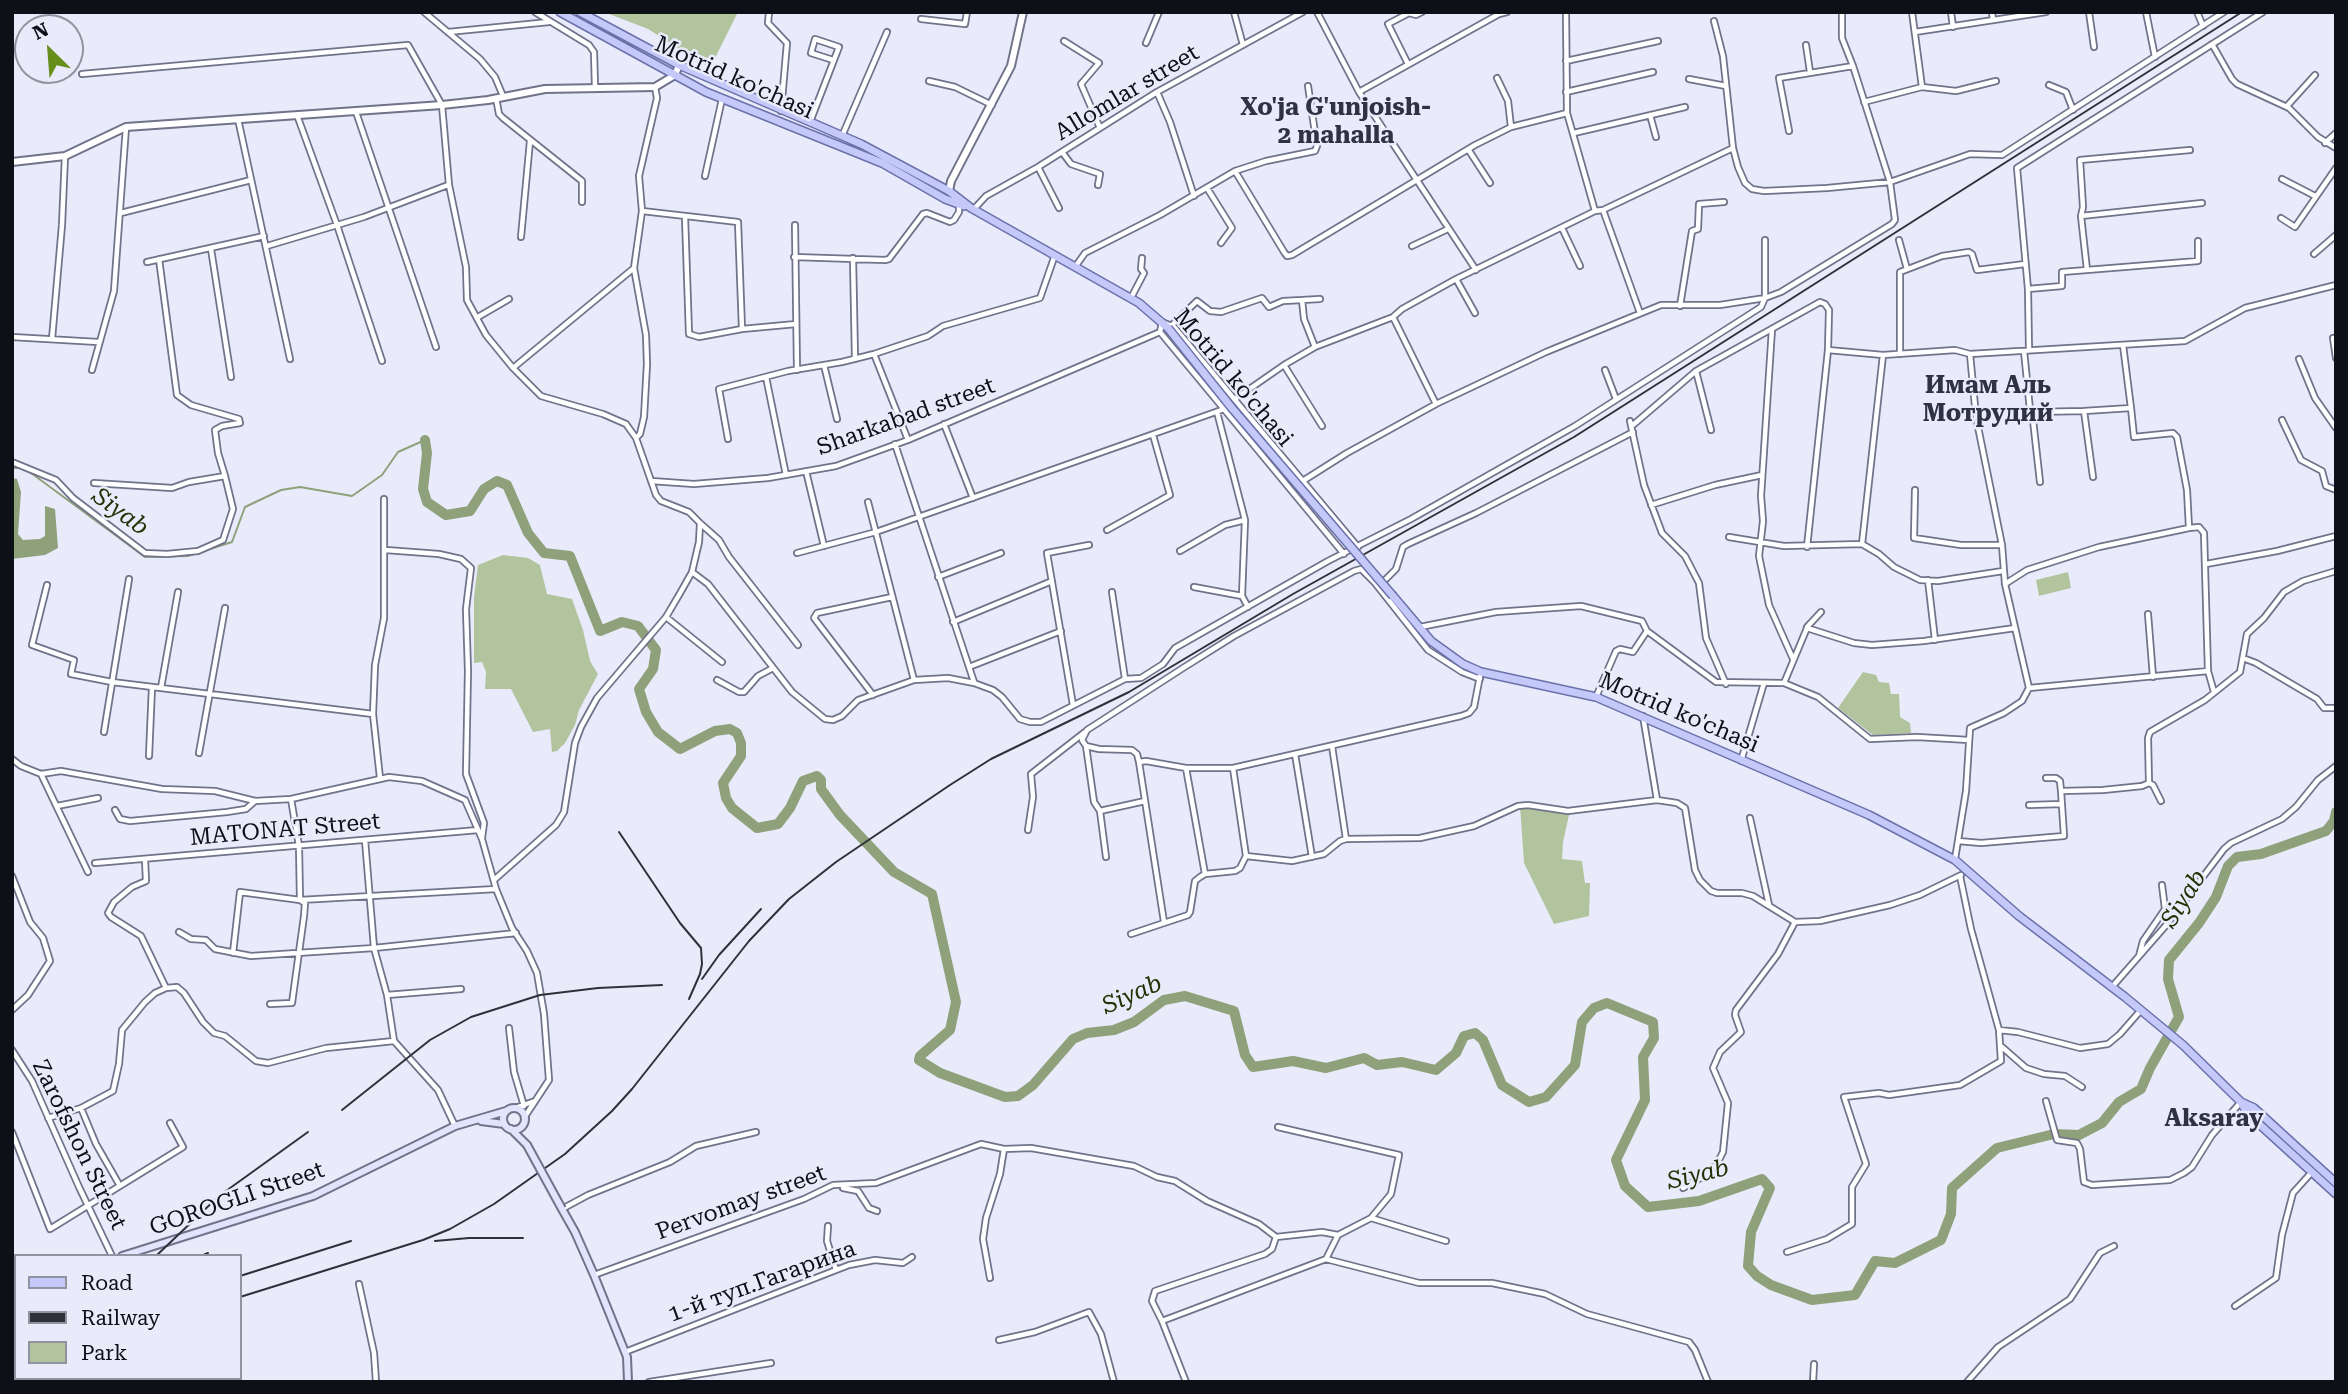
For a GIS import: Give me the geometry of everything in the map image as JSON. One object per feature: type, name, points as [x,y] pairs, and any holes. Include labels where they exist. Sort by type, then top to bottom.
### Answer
[{"type":"main road","name":"Motrid ko'chasi","points":[[560,12],[723,98],[882,163],[945,200],[972,209],[1149,309],[1300,483],[1419,627],[1446,654],[1480,675],[1596,696],[1869,815],[1955,860],[2019,916],[2183,1045],[2241,1102]]},
{"type":"main road","name":"Motrid ko'chasi","points":[[580,12],[679,65],[842,136],[949,191],[972,209]]},
{"type":"main road","points":[[2241,1102],[2247,1113],[2336,1195]]},
{"type":"main road","points":[[2241,1102],[2254,1108],[2336,1182]]},
{"type":"main road","points":[[527,1144],[520,1110],[515,1108],[506,1111],[504,1124],[527,1144],[575,1232],[625,1352],[628,1382]]},
{"type":"main road","name":"GOROGLI Street","points":[[128,1254],[313,1196],[455,1126],[506,1111]]},
{"type":"main road","name":"GOROGLI Street","points":[[476,1121],[504,1124]]},
{"type":"main road","points":[[511,1129],[516,1129],[524,1121]]},
{"type":"street","points":[[424,12],[480,59],[495,77],[499,114],[582,181],[582,202]]},
{"type":"street","points":[[535,12],[589,45],[594,52],[595,87]]},
{"type":"street","points":[[769,12],[768,23],[787,43],[780,111]]},
{"type":"street","points":[[920,19],[965,24],[967,12]]},
{"type":"street","points":[[949,191],[951,181],[1011,66],[1023,12]]},
{"type":"street","points":[[1146,43],[1159,12]]},
{"type":"street","points":[[1234,12],[1243,45]]},
{"type":"street","name":"Allomlar street","points":[[972,209],[986,196],[1038,167],[1157,92],[1303,12]]},
{"type":"street","points":[[1317,12],[1359,92],[1476,270]]},
{"type":"street","points":[[1408,65],[1388,24],[1409,13],[1416,15],[1422,12]]},
{"type":"street","points":[[1359,92],[1507,12]]},
{"type":"street","points":[[1566,12],[1567,113],[1595,211]]},
{"type":"street","points":[[1300,483],[1346,453],[1436,404],[1546,352],[1661,304],[1680,306],[1745,302],[1765,298],[1781,292],[1892,224],[1895,220],[1890,182],[1842,38],[1842,12]]},
{"type":"street","points":[[1912,12],[1922,87]]},
{"type":"street","points":[[1951,12],[1953,27]]},
{"type":"street","points":[[1992,12],[1993,20]]},
{"type":"street","points":[[1915,32],[2046,12]]},
{"type":"street","points":[[2089,12],[2094,47]]},
{"type":"street","points":[[2146,12],[2155,57]]},
{"type":"street","points":[[2197,12],[2203,26]]},
{"type":"street","points":[[1714,21],[1723,56],[1733,148],[1745,183],[1752,189],[1827,188],[1890,182],[1970,154],[2002,155],[2224,12]]},
{"type":"street","points":[[2040,482],[2032,411],[2028,405],[2028,289],[2017,168],[2263,12]]},
{"type":"street","points":[[448,32],[550,22]]},
{"type":"street","points":[[842,136],[887,32]]},
{"type":"street","points":[[810,122],[839,47],[815,39],[811,53],[833,60]]},
{"type":"street","points":[[1063,41],[1099,63],[1081,84],[1100,128]]},
{"type":"street","points":[[1566,61],[1658,41]]},
{"type":"street","points":[[2212,43],[2237,84],[2287,106],[2325,144],[2336,148]]},
{"type":"street","points":[[84,74],[408,45],[442,105],[449,185],[466,267],[467,299],[486,335],[541,396],[603,414],[626,425],[636,438],[661,501],[689,512],[719,540],[729,557],[797,645]]},
{"type":"street","points":[[1806,45],[1810,72]]},
{"type":"street","points":[[12,162],[65,156],[126,128],[442,105],[545,89],[654,87],[675,75],[679,65]]},
{"type":"street","points":[[1789,131],[1779,78],[1853,66]]},
{"type":"street","points":[[1566,92],[1653,72]]},
{"type":"street","points":[[2287,106],[2315,75]]},
{"type":"street","points":[[1497,78],[1508,100],[1511,127]]},
{"type":"street","points":[[1689,79],[1726,86]]},
{"type":"street","points":[[929,81],[955,87],[992,105]]},
{"type":"street","points":[[1864,102],[1922,87],[1956,90],[1996,81]]},
{"type":"street","points":[[2049,85],[2066,92],[2073,110]]},
{"type":"street","points":[[1075,267],[1085,253],[1194,196],[1235,171],[1315,150],[1317,146],[1308,86]]},
{"type":"street","points":[[636,438],[640,434],[644,417],[647,364],[646,335],[634,268],[642,211],[639,177],[657,98],[654,87]]},
{"type":"street","points":[[1157,92],[1170,122],[1194,196]]},
{"type":"street","points":[[705,176],[723,98]]},
{"type":"street","points":[[1574,133],[1685,107]]},
{"type":"street","points":[[356,112],[436,347]]},
{"type":"street","points":[[1235,171],[1287,256],[1468,149],[1511,127],[1567,113]]},
{"type":"street","points":[[297,115],[382,361]]},
{"type":"street","points":[[1650,115],[1656,136]]},
{"type":"street","points":[[238,119],[290,359]]},
{"type":"street","points":[[92,370],[114,291],[126,128]]},
{"type":"street","points":[[2325,144],[2336,134]]},
{"type":"street","points":[[521,237],[530,140]]},
{"type":"street","points":[[797,553],[876,532],[1217,412],[1284,365],[1315,347],[1393,317],[1402,309],[1456,279],[1733,148]]},
{"type":"street","points":[[1468,149],[1490,183]]},
{"type":"street","points":[[2087,270],[2081,216],[2083,207],[2080,160],[2190,150]]},
{"type":"street","points":[[1062,152],[1071,164],[1100,174],[1098,185]]},
{"type":"street","points":[[52,339],[65,156]]},
{"type":"street","points":[[1038,167],[1059,208]]},
{"type":"street","points":[[2281,218],[2295,227],[2336,168]]},
{"type":"street","points":[[2283,179],[2315,196]]},
{"type":"street","points":[[121,213],[251,180]]},
{"type":"street","points":[[267,246],[388,208],[449,185]]},
{"type":"street","points":[[1207,188],[1232,228],[1221,243]]},
{"type":"street","points":[[1680,306],[1692,231],[1698,229],[1699,204],[1724,202]]},
{"type":"street","points":[[2081,216],[2202,203]]},
{"type":"street","points":[[794,257],[889,259],[923,214],[950,222],[959,212],[959,204]]},
{"type":"street","points":[[1603,210],[1640,313]]},
{"type":"street","points":[[642,211],[738,222],[742,329]]},
{"type":"street","points":[[685,217],[689,334],[699,337],[742,329],[796,324]]},
{"type":"street","points":[[795,225],[797,370]]},
{"type":"street","points":[[1562,228],[1580,267]]},
{"type":"street","points":[[1412,246],[1448,229]]},
{"type":"street","points":[[2314,254],[2336,235]]},
{"type":"street","points":[[147,262],[264,236]]},
{"type":"street","points":[[692,572],[708,584],[792,692],[825,719],[833,720],[842,716],[858,700],[914,680],[948,678],[974,682],[1002,696],[1020,719],[1030,722],[1054,717],[1125,679],[1141,678],[1163,664],[1175,648],[1575,426],[1761,307],[1765,298],[1765,240]]},
{"type":"street","points":[[1899,240],[1907,269]]},
{"type":"street","points":[[2028,289],[2062,286],[2062,272],[2198,261],[2198,241]]},
{"type":"street","points":[[211,248],[231,377]]},
{"type":"street","points":[[1900,354],[1900,272],[1942,256],[1969,252],[1977,270],[2025,264]]},
{"type":"street","points":[[728,439],[719,389],[874,354],[928,335],[943,326],[1040,298],[1055,255]]},
{"type":"street","points":[[853,258],[855,359]]},
{"type":"street","points":[[1131,298],[1144,273],[1141,269],[1142,258]]},
{"type":"street","points":[[12,462],[56,480],[73,498],[145,553],[198,551],[223,540],[233,509],[218,453],[215,430],[240,423],[239,419],[191,405],[177,396],[159,260]]},
{"type":"street","points":[[513,368],[634,268]]},
{"type":"street","points":[[1456,279],[1475,313]]},
{"type":"street","points":[[1828,350],[1883,355],[1955,350],[1970,354],[2185,341],[2245,308],[2336,285]]},
{"type":"street","name":"Sharkabad street","points":[[651,481],[694,484],[836,466],[908,440],[1165,327],[1198,301],[1210,310],[1221,312],[1262,298],[1269,307],[1283,301],[1302,300]]},
{"type":"street","points":[[478,317],[509,299]]},
{"type":"street","points":[[1315,347],[1304,319],[1302,300],[1320,299]]},
{"type":"street","points":[[1382,583],[1396,569],[1403,548],[1408,544],[1476,513],[1632,426],[1696,371],[1821,303],[1829,310],[1828,350],[1807,547]]},
{"type":"street","points":[[1393,317],[1436,404]]},
{"type":"street","points":[[1772,329],[1762,475],[1760,570],[1769,605],[1793,659]]},
{"type":"street","points":[[12,337],[99,342]]},
{"type":"street","points":[[2333,338],[2336,358]]},
{"type":"street","points":[[2123,345],[2134,437],[2138,439],[2173,433],[2177,437],[2187,490],[2189,528]]},
{"type":"street","points":[[874,354],[908,440]]},
{"type":"street","points":[[1955,860],[1966,791],[1970,728],[2004,713],[2022,701],[2029,688],[2005,584],[2002,545],[1976,417],[1970,354]]},
{"type":"street","points":[[1862,544],[1883,355]]},
{"type":"street","points":[[2299,359],[2315,398],[2336,428]]},
{"type":"street","points":[[824,365],[837,419]]},
{"type":"street","points":[[1284,365],[1322,426]]},
{"type":"street","points":[[1605,370],[1616,399]]},
{"type":"street","points":[[1696,371],[1711,430]]},
{"type":"street","points":[[766,377],[786,474]]},
{"type":"street","points":[[1230,405],[1245,412],[1300,483],[1358,547]]},
{"type":"street","points":[[1230,405],[1234,420],[1344,554]]},
{"type":"street","points":[[2032,411],[2131,408]]},
{"type":"street","points":[[2084,411],[2093,477]]},
{"type":"street","points":[[1217,412],[1245,520],[1242,596],[1248,607]]},
{"type":"street","points":[[1234,420],[1245,412]]},
{"type":"street","points":[[2282,420],[2301,460],[2322,471],[2326,486],[2336,490]]},
{"type":"street","points":[[944,424],[973,499]]},
{"type":"street","points":[[1632,426],[1644,485],[1662,533],[1685,556],[1699,583],[1706,638],[1726,684]]},
{"type":"street","points":[[1107,530],[1170,495],[1153,435]]},
{"type":"street","points":[[895,444],[974,682]]},
{"type":"street","points":[[806,471],[824,546]]},
{"type":"street","points":[[1651,505],[1715,485],[1762,475]]},
{"type":"street","points":[[94,483],[172,488],[225,476]]},
{"type":"street","points":[[1915,490],[1913,538],[1961,545],[2002,545]]},
{"type":"street","points":[[380,778],[373,714],[375,665],[384,618],[384,499]]},
{"type":"street","points":[[869,502],[914,680]]},
{"type":"street","points":[[1180,551],[1225,525],[1245,520]]},
{"type":"street","points":[[494,880],[556,825],[564,812],[581,727],[597,698],[664,620],[692,572],[700,523]]},
{"type":"street","points":[[2005,584],[2027,570],[2099,547],[2199,527],[2204,533],[2208,671],[2214,692]]},
{"type":"street","points":[[2206,565],[2336,536]]},
{"type":"street","points":[[1729,537],[1784,547],[1862,544],[1905,574],[1928,580],[1938,581],[2003,571]]},
{"type":"street","points":[[1073,705],[1047,553],[1089,545]]},
{"type":"street","points":[[386,550],[439,554],[461,559],[471,568],[466,609],[466,774],[484,823],[482,839]]},
{"type":"street","points":[[938,577],[1001,553]]},
{"type":"street","points":[[1028,830],[1033,797],[1031,775],[1087,730],[1234,636],[1361,569],[1428,650],[1449,665],[1480,675],[1474,707],[1469,713],[1233,768],[1186,768],[1139,762]]},
{"type":"street","points":[[2148,783],[2150,732],[2191,709],[2240,673],[2247,634],[2264,618],[2284,592],[2303,581],[2336,571]]},
{"type":"street","points":[[104,732],[129,579]]},
{"type":"street","points":[[1928,580],[1935,639]]},
{"type":"street","points":[[953,622],[1052,581]]},
{"type":"street","points":[[47,585],[32,645],[74,660],[71,674],[111,682],[373,714]]},
{"type":"street","points":[[1194,587],[1242,596]]},
{"type":"street","points":[[160,688],[178,592]]},
{"type":"street","points":[[1112,592],[1125,679]]},
{"type":"street","points":[[873,695],[814,618],[817,613],[892,597]]},
{"type":"street","points":[[1419,627],[1496,612],[1581,606],[1642,621],[1647,631],[1716,682],[1784,683],[1818,697],[1870,739],[1930,737],[1969,740]]},
{"type":"street","points":[[199,753],[225,608]]},
{"type":"street","points":[[1784,683],[1807,628],[1821,612]]},
{"type":"street","points":[[2148,614],[2153,677]]},
{"type":"street","points":[[664,620],[722,662]]},
{"type":"street","points":[[1807,628],[1862,645],[2015,628]]},
{"type":"street","points":[[969,667],[1060,631]]},
{"type":"street","points":[[1596,696],[1616,651],[1620,649],[1633,652],[1647,631]]},
{"type":"street","points":[[2243,658],[2317,699],[2324,708],[2336,708]]},
{"type":"street","points":[[717,680],[744,692],[758,676],[773,668]]},
{"type":"street","points":[[2029,688],[2208,671]]},
{"type":"street","points":[[1741,761],[1764,682]]},
{"type":"street","points":[[149,756],[152,687]]},
{"type":"street","points":[[1643,716],[1642,723],[1655,778],[1657,800]]},
{"type":"street","points":[[1087,730],[1082,740],[1086,746],[1094,802],[1100,811],[1105,857]]},
{"type":"street","points":[[1086,746],[1132,750],[1137,754],[1164,922]]},
{"type":"street","points":[[1332,746],[1346,839]]},
{"type":"street","points":[[1295,754],[1312,857]]},
{"type":"street","points":[[12,759],[41,774],[61,771],[162,789],[215,791],[255,801],[291,799],[380,778],[422,781],[465,800],[482,839],[496,888],[537,973],[544,1014],[549,1080],[524,1121]]},
{"type":"street","points":[[2112,987],[2224,849],[2282,818],[2296,807],[2318,779],[2336,766]]},
{"type":"street","points":[[1186,768],[1205,874]]},
{"type":"street","points":[[1131,934],[1188,915],[1195,881],[1205,874],[1235,871],[1240,868],[1246,856],[1233,768]]},
{"type":"street","points":[[41,774],[88,872]]},
{"type":"street","points":[[1958,841],[1981,843],[2064,836],[2060,780],[2046,778]]},
{"type":"street","points":[[2061,790],[2102,790],[2148,783],[2154,785],[2161,801]]},
{"type":"street","points":[[57,806],[98,799]]},
{"type":"street","points":[[291,799],[299,846],[300,900]]},
{"type":"street","points":[[1246,856],[1292,861],[1324,854],[1346,839],[1420,838],[1474,826],[1518,806],[1568,811],[1657,800],[1678,803],[1685,808],[1695,870],[1711,891],[1753,896],[1795,922],[1819,921],[1890,905],[1920,895],[1968,872]]},
{"type":"street","points":[[115,810],[120,819],[130,821],[246,809],[255,801]]},
{"type":"street","points":[[1100,811],[1145,801]]},
{"type":"street","points":[[2029,805],[2062,804]]},
{"type":"street","points":[[1750,818],[1769,906]]},
{"type":"street","name":"MATONAT Street","points":[[94,863],[478,830]]},
{"type":"street","points":[[365,840],[374,948],[387,995],[393,1041],[439,1090],[455,1126]]},
{"type":"street","points":[[145,859],[146,881],[132,887],[114,902],[108,913],[141,936],[166,988]]},
{"type":"street","points":[[12,876],[30,922],[43,938],[50,961],[28,995],[12,1010]]},
{"type":"street","points":[[1787,1252],[1827,1239],[1853,1224],[1852,1187],[1866,1164],[1844,1097],[1880,1093],[1889,1095],[1960,1085],[2001,1060],[1999,1030],[1971,929],[1960,876]]},
{"type":"street","points":[[2139,957],[2143,941],[2165,909],[2162,885]]},
{"type":"street","points":[[233,953],[240,892],[300,900],[496,888]]},
{"type":"street","points":[[270,1003],[292,1003],[305,904],[300,900]]},
{"type":"street","points":[[1683,1188],[1704,1176],[1717,1164],[1723,1152],[1728,1103],[1713,1068],[1720,1052],[1741,1032],[1736,1010],[1778,954],[1795,922]]},
{"type":"street","points":[[179,932],[191,939],[206,940],[215,949],[251,956],[374,948],[516,933]]},
{"type":"street","points":[[48,1118],[81,1108],[113,1091],[121,1030],[145,1002],[166,988],[177,987],[184,993],[202,1022],[214,1033],[225,1036],[256,1061],[268,1063],[327,1048],[393,1041]]},
{"type":"street","points":[[387,995],[461,989]]},
{"type":"street","points":[[1999,1030],[2018,1032],[2080,1048],[2109,1044],[2141,1010]]},
{"type":"street","points":[[509,1028],[514,1072],[524,1106]]},
{"type":"street","points":[[2001,1046],[2026,1068],[2065,1076],[2082,1087]]},
{"type":"street","name":"Zarofshon Street","points":[[12,1050],[32,1081],[111,1254]]},
{"type":"street","points":[[515,1108],[536,1101]]},
{"type":"street","points":[[2046,1101],[2057,1140],[2077,1143],[2080,1149],[2083,1176],[2087,1184],[2170,1180],[2192,1167],[2212,1135],[2241,1102]]},
{"type":"street","points":[[81,1108],[96,1144],[120,1186]]},
{"type":"street","points":[[12,1132],[50,1228],[183,1147],[170,1123]]},
{"type":"street","points":[[1278,1127],[1399,1155],[1391,1194],[1371,1218],[1338,1235],[1326,1259]]},
{"type":"street","points":[[562,1209],[588,1195],[670,1162],[696,1146],[755,1132]]},
{"type":"street","name":"Pervomay street","points":[[594,1275],[804,1199],[833,1185],[876,1183],[981,1144],[1004,1149],[1031,1148],[1134,1166],[1157,1177],[1175,1181],[1207,1201],[1259,1224],[1276,1237]]},
{"type":"street","points":[[990,1278],[983,1239],[1004,1149]]},
{"type":"street","points":[[2235,1306],[2276,1278],[2282,1235],[2293,1193],[2311,1173]]},
{"type":"street","points":[[804,1199],[834,1188],[848,1187],[858,1191],[870,1208],[877,1211]]},
{"type":"street","points":[[1371,1218],[1446,1241]]},
{"type":"street","points":[[828,1226],[827,1241],[836,1270]]},
{"type":"street","points":[[1186,1382],[1152,1301],[1154,1291],[1265,1254],[1272,1249],[1276,1237],[1322,1232],[1338,1235]]},
{"type":"street","points":[[1967,1382],[1998,1347],[2070,1299],[2100,1253],[2114,1246]]},
{"type":"street","name":"1-й туп.Гагарина","points":[[625,1352],[836,1270],[875,1260],[903,1263],[912,1257]]},
{"type":"street","points":[[1162,1321],[1326,1259],[1419,1283],[1492,1283],[1545,1294],[1587,1314],[1689,1342],[1695,1350],[1707,1382]]},
{"type":"street","points":[[359,1284],[374,1353],[376,1382]]},
{"type":"street","points":[[999,1340],[1035,1332],[1089,1312],[1101,1334],[1114,1382]]},
{"type":"street","points":[[649,1382],[771,1363]]},
{"type":"street","points":[[1813,1382],[1814,1364]]},
{"type":"green space","points":[[604,12],[738,12],[710,68],[648,29]]},
{"type":"green space","points":[[503,555],[528,558],[540,565],[547,594],[572,599],[590,661],[598,674],[579,710],[575,725],[557,751],[552,752],[550,729],[533,732],[511,689],[485,689],[486,672],[482,662],[474,663],[474,597],[478,565]]},
{"type":"green space","points":[[2068,572],[2071,588],[2039,596],[2036,580]]},
{"type":"green space","points":[[1863,672],[1876,675],[1879,682],[1889,683],[1891,694],[1899,694],[1900,717],[1910,723],[1911,733],[1873,735],[1838,708]]},
{"type":"green space","points":[[1520,806],[1569,815],[1562,859],[1582,861],[1585,883],[1590,883],[1589,916],[1554,924],[1524,863]]},
{"type":"shaded area","points":[[12,478],[17,479],[21,492],[18,534],[23,540],[45,536],[45,506],[55,509],[58,548],[45,555],[12,559]]},
{"type":"waterway","name":"Siyab","points":[[27,470],[145,557],[188,556],[232,542],[245,507],[281,490],[300,487],[352,496],[382,475],[398,452],[425,440]]},
{"type":"waterway","name":"Siyab","points":[[425,440],[427,453],[423,489],[427,502],[446,515],[470,511],[484,489],[497,481],[507,485],[528,533],[544,553],[570,556],[600,631],[622,622],[638,626],[656,650],[653,669],[639,689],[646,712],[658,732],[680,749],[715,731],[730,729],[737,733],[741,743],[741,756],[723,783],[726,798],[732,808],[757,828],[778,824],[790,808],[803,781],[817,776],[821,780],[821,789],[840,815],[894,872],[932,894],[956,1002],[950,1030],[920,1056],[919,1060],[940,1073],[1005,1097],[1018,1096],[1033,1085],[1073,1039],[1087,1033],[1114,1030],[1134,1022],[1164,1000],[1185,996],[1234,1011],[1245,1055],[1253,1067],[1293,1061],[1326,1068],[1364,1058],[1377,1065],[1402,1062],[1436,1070],[1456,1053],[1464,1036],[1475,1033],[1483,1040],[1502,1085],[1529,1102],[1546,1097],[1575,1065],[1582,1022],[1594,1008],[1607,1003],[1653,1022],[1654,1038],[1643,1057],[1645,1100],[1616,1160],[1625,1186],[1648,1207],[1699,1201],[1762,1179],[1770,1188],[1751,1232],[1748,1266],[1771,1285],[1812,1300],[1855,1295],[1875,1261],[1895,1263],[1941,1240],[1951,1214],[1952,1188],[1997,1148],[2054,1134],[2079,1135],[2102,1123],[2119,1102],[2141,1089],[2179,1017],[2168,979],[2169,960],[2216,897],[2228,866],[2237,857],[2261,854],[2326,831],[2334,821],[2336,812]]},
{"type":"waterway","name":"Siyab","points":[[12,468],[22,468]]},
{"type":"railway","points":[[242,1296],[423,1240],[450,1229],[494,1204],[565,1154],[612,1111],[749,941],[789,899],[836,862],[991,759],[1129,692],[1293,594],[1574,437],[2242,12]]},
{"type":"railway","points":[[619,832],[680,923],[701,948],[700,974],[689,999]]},
{"type":"railway","points":[[702,979],[719,955],[761,909]]},
{"type":"railway","points":[[342,1110],[430,1040],[471,1017],[540,995],[598,988],[662,985]]},
{"type":"railway","points":[[158,1254],[219,1196],[308,1132]]},
{"type":"railway","points":[[435,1241],[523,1238]]},
{"type":"railway","points":[[242,1275],[351,1241]]},
{"type":"district","name":"Xo'ja G'unjoish- 2 mahalla","points":[[1336,122]]},
{"type":"district","name":"Имам Аль Мотрудий","points":[[1988,400]]},
{"type":"district","name":"Aksaray","points":[[2214,1119]]}]
